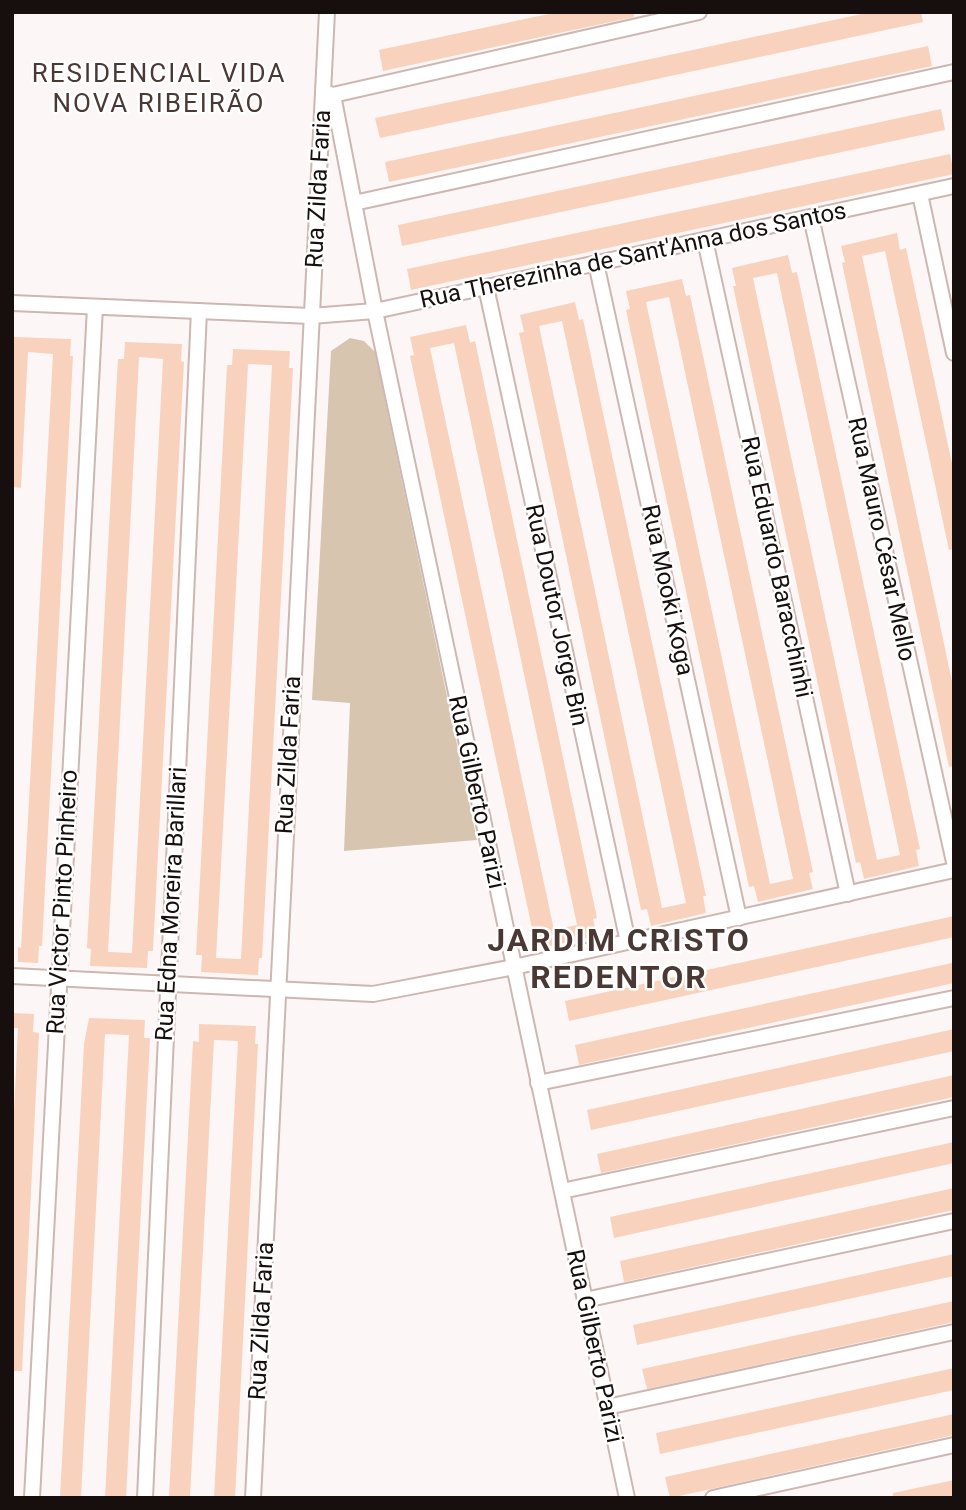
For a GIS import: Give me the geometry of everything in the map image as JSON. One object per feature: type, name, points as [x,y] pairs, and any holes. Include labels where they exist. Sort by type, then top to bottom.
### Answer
[{"type":"street","name":"Rua Zilda Faria","points":[[253,1498],[311,316],[328,93],[327,12]]},
{"type":"street","points":[[328,93],[699,12]]},
{"type":"street","points":[[354,202],[954,72]]},
{"type":"street","name":"Rua Gilberto Parizi","points":[[328,93],[354,202],[627,1498]]},
{"type":"street","name":"Rua Therezinha de Sant'Anna dos Santos","points":[[12,303],[311,316],[375,311],[954,186]]},
{"type":"street","points":[[920,194],[954,353]]},
{"type":"street","name":"Rua Mauro César Mello","points":[[811,217],[954,862]]},
{"type":"street","name":"Rua Eduardo Baracchinhi","points":[[705,240],[848,894]]},
{"type":"street","name":"Rua Mooki Koga","points":[[596,263],[739,918]]},
{"type":"street","name":"Rua Doutor Jorge Bin","points":[[486,287],[628,942]]},
{"type":"street","name":"Rua Victor Pinto Pinheiro","points":[[32,1498],[95,307]]},
{"type":"street","name":"Rua Edna Moreira Barillari","points":[[145,1498],[199,311]]},
{"type":"street","points":[[12,976],[373,994],[514,967],[954,870]]},
{"type":"street","points":[[538,1083],[954,998]]},
{"type":"street","points":[[562,1191],[954,1108]]},
{"type":"street","points":[[584,1300],[954,1221]]},
{"type":"street","points":[[607,1407],[954,1332]]},
{"type":"street","points":[[713,1498],[954,1445]]},
{"type":"shaded area","points":[[350,338],[364,341],[375,352],[477,840],[344,851],[350,703],[312,700],[331,351]]},
{"type":"building","points":[[558,12],[634,12],[634,17],[383,71],[379,50]]},
{"type":"building","points":[[871,12],[921,12],[923,22],[380,138],[375,118]]},
{"type":"building","points":[[928,46],[932,66],[389,182],[385,162]]},
{"type":"building","points":[[941,109],[945,130],[402,246],[398,225]]},
{"type":"building","points":[[950,154],[954,174],[411,290],[407,269]]},
{"type":"building","points":[[897,233],[900,250],[906,248],[954,473],[954,549],[949,550],[885,251],[862,256],[954,691],[954,766],[949,767],[842,263],[845,262],[841,246]]},
{"type":"building","points":[[788,255],[792,273],[797,272],[920,849],[916,850],[919,866],[864,879],[860,862],[856,863],[733,286],[736,286],[732,268]],"holes":[[[777,273],[900,855],[877,860],[753,278]]]},
{"type":"building","points":[[682,279],[686,296],[690,295],[813,872],[809,873],[813,889],[758,902],[754,886],[749,887],[626,310],[630,309],[626,291]],"holes":[[[669,297],[793,879],[770,884],[646,302]]]},
{"type":"building","points":[[575,302],[579,320],[583,319],[706,896],[703,896],[706,913],[651,926],[647,909],[641,910],[519,333],[524,332],[520,315]],"holes":[[[562,321],[686,903],[662,908],[539,326]]]},
{"type":"building","points":[[466,325],[470,343],[475,341],[597,918],[593,919],[597,936],[541,948],[538,932],[533,933],[410,356],[414,355],[410,337]],"holes":[[[454,343],[577,925],[554,930],[430,348]]]},
{"type":"building","points":[[14,337],[71,339],[70,356],[73,356],[42,946],[39,946],[38,963],[18,962],[18,947],[21,948],[53,354],[28,352],[21,488],[12,487]]},
{"type":"building","points":[[125,342],[182,344],[181,361],[184,362],[153,951],[148,951],[147,968],[90,966],[91,949],[87,948],[118,359],[124,359]],"holes":[[[139,357],[163,359],[132,953],[108,952]]]},
{"type":"building","points":[[233,349],[290,351],[289,368],[293,368],[262,958],[259,958],[258,975],[201,972],[202,955],[196,955],[227,365],[232,365]],"holes":[[[248,364],[272,365],[241,959],[216,958]]]},
{"type":"building","points":[[954,916],[954,937],[569,1021],[565,1001]]},
{"type":"building","points":[[952,963],[954,983],[579,1065],[575,1045]]},
{"type":"building","points":[[13,1013],[34,1014],[33,1032],[39,1033],[22,1371],[12,1371],[12,1151],[18,1028],[13,1028]]},
{"type":"building","points":[[89,1018],[145,1020],[144,1038],[150,1038],[126,1498],[105,1498],[129,1035],[105,1034],[81,1498],[60,1498],[84,1044]]},
{"type":"building","points":[[199,1024],[256,1026],[255,1044],[258,1044],[235,1498],[214,1498],[238,1041],[214,1040],[190,1497],[169,1496],[193,1041],[199,1042]]},
{"type":"building","points":[[954,1029],[954,1051],[591,1130],[587,1110]]},
{"type":"building","points":[[954,1075],[954,1097],[601,1173],[597,1154]]},
{"type":"building","points":[[954,1142],[954,1163],[614,1238],[610,1217]]},
{"type":"building","points":[[954,1188],[954,1210],[624,1282],[620,1261]]},
{"type":"building","points":[[954,1254],[954,1276],[637,1345],[633,1325]]},
{"type":"building","points":[[954,1301],[954,1322],[647,1389],[642,1369]]},
{"type":"building","points":[[954,1368],[954,1390],[660,1454],[656,1433]]},
{"type":"building","points":[[954,1414],[954,1435],[670,1498],[665,1477]]},
{"type":"building","points":[[954,1480],[954,1498],[893,1498],[893,1493]]},
{"type":"district","name":"RESIDENCIAL VIDA NOVA RIBEIRÃO","points":[[159,88]]},
{"type":"district","name":"JARDIM CRISTO REDENTOR","points":[[619,958]]}]
